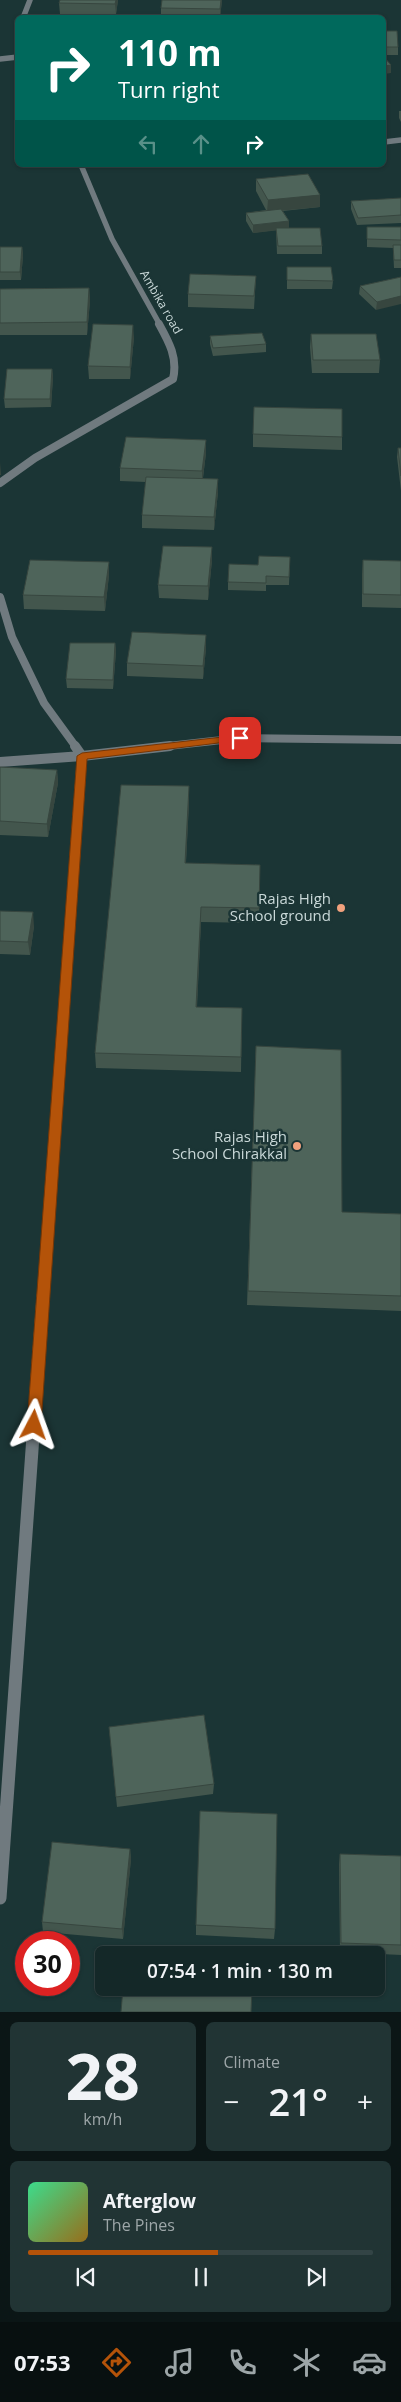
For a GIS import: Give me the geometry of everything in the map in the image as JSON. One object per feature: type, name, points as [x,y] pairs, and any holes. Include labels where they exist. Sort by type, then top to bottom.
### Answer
[{"type":"street","points":[[24,15],[30,0]]},
{"type":"street","points":[[0,59],[15,58]]},
{"type":"street","points":[[386,142],[401,140]]},
{"type":"street","name":"Ambika road","points":[[0,483],[35,458],[173,379],[175,370],[172,347],[112,239],[82,167]]},
{"type":"street","points":[[0,597],[12,637],[44,702],[82,756],[0,1898]]},
{"type":"street","points":[[0,762],[82,756],[240,738],[401,740]]},
{"type":"building","points":[[60,0],[116,0],[115,4],[59,3]]},
{"type":"building","points":[[162,0],[221,0],[220,9],[161,8]]},
{"type":"building","points":[[386,31],[397,31],[398,47],[386,47]]},
{"type":"building","points":[[386,59],[391,65],[386,66]]},
{"type":"building","points":[[308,174],[320,195],[268,200],[256,179]]},
{"type":"building","points":[[401,198],[401,215],[358,218],[351,201]]},
{"type":"building","points":[[281,209],[289,221],[253,225],[246,213]]},
{"type":"building","points":[[367,227],[401,227],[401,240],[367,239]]},
{"type":"building","points":[[276,228],[320,228],[322,246],[278,246]]},
{"type":"building","points":[[393,245],[401,245],[401,260],[394,260]]},
{"type":"building","points":[[0,247],[22,247],[20,272],[0,272]]},
{"type":"building","points":[[287,267],[331,267],[333,281],[287,280]]},
{"type":"building","points":[[190,274],[256,276],[254,296],[188,294]]},
{"type":"building","points":[[401,277],[401,296],[377,302],[360,286]]},
{"type":"building","points":[[89,288],[87,322],[0,323],[0,289]]},
{"type":"building","points":[[93,324],[133,325],[130,367],[88,366]]},
{"type":"building","points":[[262,333],[266,344],[213,348],[210,336]]},
{"type":"building","points":[[311,334],[376,334],[380,360],[313,360]]},
{"type":"building","points":[[7,369],[52,369],[50,399],[4,399]]},
{"type":"building","points":[[254,407],[342,409],[342,437],[253,434]]},
{"type":"building","points":[[126,437],[206,440],[202,471],[120,468]]},
{"type":"building","points":[[398,448],[401,448],[401,476]]},
{"type":"building","points":[[146,477],[218,479],[214,517],[142,515]]},
{"type":"building","points":[[163,546],[212,547],[208,586],[158,585]]},
{"type":"building","points":[[259,556],[290,557],[289,577],[266,576],[266,583],[228,582],[229,564],[258,565]]},
{"type":"building","points":[[30,560],[109,562],[104,597],[23,595]]},
{"type":"building","points":[[363,560],[401,561],[401,595],[363,594]]},
{"type":"building","points":[[132,632],[206,635],[203,666],[127,663]]},
{"type":"building","points":[[70,643],[115,643],[113,680],[66,679]]},
{"type":"building","points":[[0,767],[57,770],[47,824],[0,821]]},
{"type":"building","points":[[121,785],[189,786],[185,863],[260,865],[259,908],[201,907],[196,1007],[242,1008],[241,1057],[95,1053]]},
{"type":"building","points":[[0,911],[33,912],[28,942],[0,941]]},
{"type":"building","name":"Rajas High School Chirakkal","points":[[256,1046],[341,1050],[342,1212],[401,1214],[401,1296],[248,1291]]},
{"type":"building","points":[[204,1715],[214,1784],[116,1797],[109,1727]]},
{"type":"building","points":[[200,1811],[277,1814],[275,1929],[196,1925]]},
{"type":"building","points":[[52,1842],[130,1849],[122,1929],[42,1922]]},
{"type":"building","points":[[340,1854],[401,1856],[401,1945],[341,1943]]},
{"type":"building","points":[[122,1996],[252,1996],[251,2012],[121,2012]]},
{"type":"place","name":"Rajas High School ground","points":[[341,908]]},
{"type":"place","name":"Rajas High School Chirakkal","points":[[297,1146]]},
{"type":"route","points":[[34,1425],[82,756],[240,738]]}]
